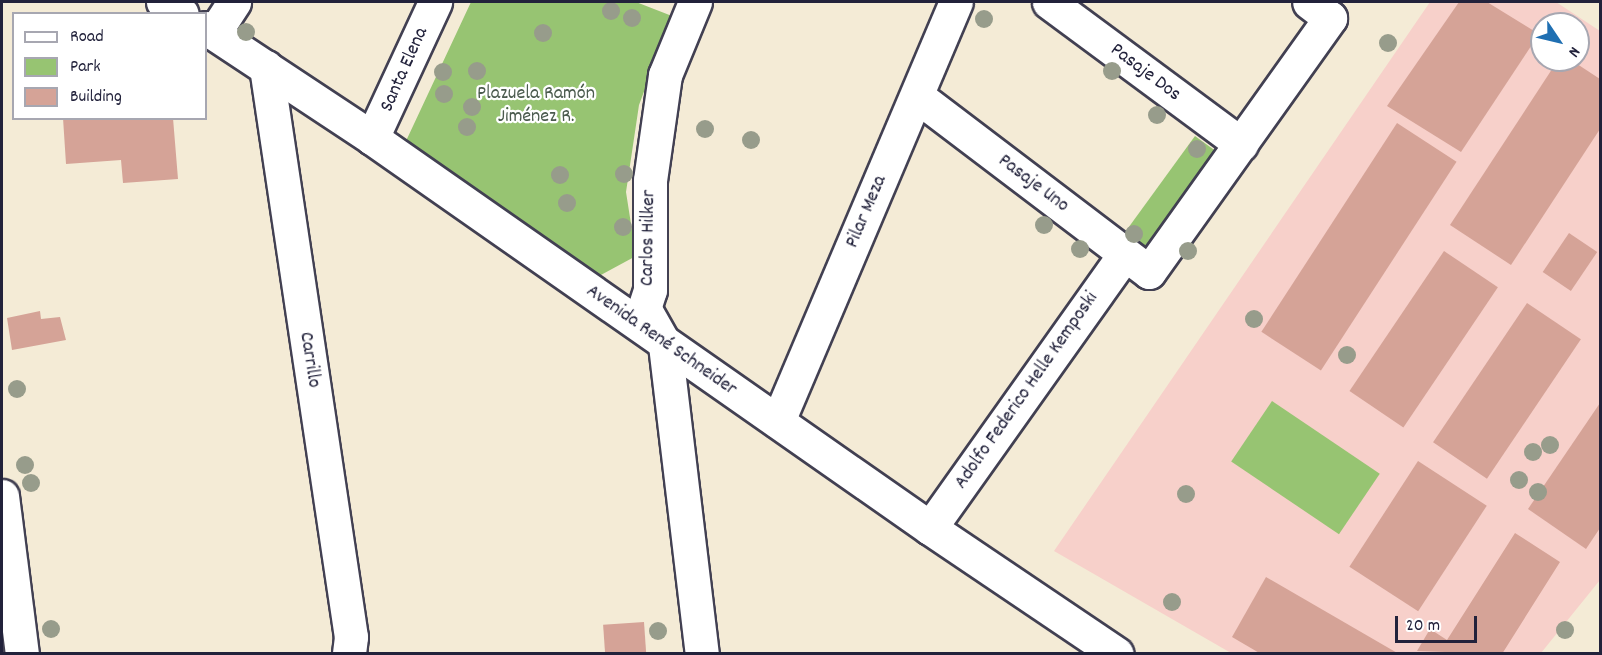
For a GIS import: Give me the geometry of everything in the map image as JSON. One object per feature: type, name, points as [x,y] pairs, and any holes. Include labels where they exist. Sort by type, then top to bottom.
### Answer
[{"type":"street","points":[[163,2],[179,12]]},
{"type":"street","points":[[210,31],[234,2]]},
{"type":"street","name":"Santa Elena","points":[[372,138],[435,2]]},
{"type":"street","name":"Carlos Hilker","points":[[695,2],[665,75],[650,180],[650,290],[644,308],[665,345],[702,654]]},
{"type":"street","name":"Pilar Meza","points":[[778,422],[956,2]]},
{"type":"street","name":"Pasaje Dos","points":[[1049,2],[1241,144]]},
{"type":"street","name":"Adolfo Federico Helle Kemposki","points":[[930,528],[1137,263],[1241,144],[1320,10]]},
{"type":"street","name":"Avenida René Schneider","points":[[210,31],[372,138],[665,345],[1117,654]]},
{"type":"street","name":"Carrillo","points":[[266,67],[351,637],[349,654]]},
{"type":"street","name":"Pasaje Uno","points":[[917,96],[1137,263]]},
{"type":"street","points":[[2,496],[22,654]]},
{"type":"shaded area","points":[[1430,2],[1556,2],[1571,12],[1530,12],[1530,72],[1590,72],[1590,24],[1600,31],[1600,580],[1541,653],[1231,653],[1054,551]]},
{"type":"green space","name":"Plazuela Ramón Jiménez R.","points":[[471,2],[636,2],[672,16],[639,105],[626,192],[636,256],[599,276],[406,141]]},
{"type":"green space","points":[[1195,136],[1225,158],[1150,261],[1120,240]]},
{"type":"green space","points":[[1272,401],[1380,474],[1339,534],[1231,462]]},
{"type":"building","points":[[1459,2],[1487,2],[1530,28],[1530,48],[1461,152],[1387,106]]},
{"type":"building","points":[[1550,72],[1589,72],[1600,79],[1600,129],[1511,265],[1450,225]]},
{"type":"building","points":[[63,120],[173,120],[178,179],[123,183],[121,160],[66,164]]},
{"type":"building","points":[[1397,123],[1457,162],[1321,370],[1261,332]]},
{"type":"building","points":[[1569,233],[1597,252],[1571,291],[1543,272]]},
{"type":"building","points":[[1444,251],[1498,287],[1403,427],[1349,391]]},
{"type":"building","points":[[1527,303],[1581,339],[1487,479],[1433,442]]},
{"type":"building","points":[[40,311],[41,319],[60,317],[66,340],[12,350],[7,318]]},
{"type":"building","points":[[1600,403],[1600,528],[1586,549],[1528,509]]},
{"type":"building","points":[[1418,461],[1487,506],[1418,611],[1349,567]]},
{"type":"building","points":[[1515,533],[1560,562],[1502,654],[1417,651],[1430,629],[1447,640]]},
{"type":"building","points":[[1266,577],[1399,654],[1261,654],[1232,637]]},
{"type":"building","points":[[644,622],[646,654],[605,654],[603,625]]}]
